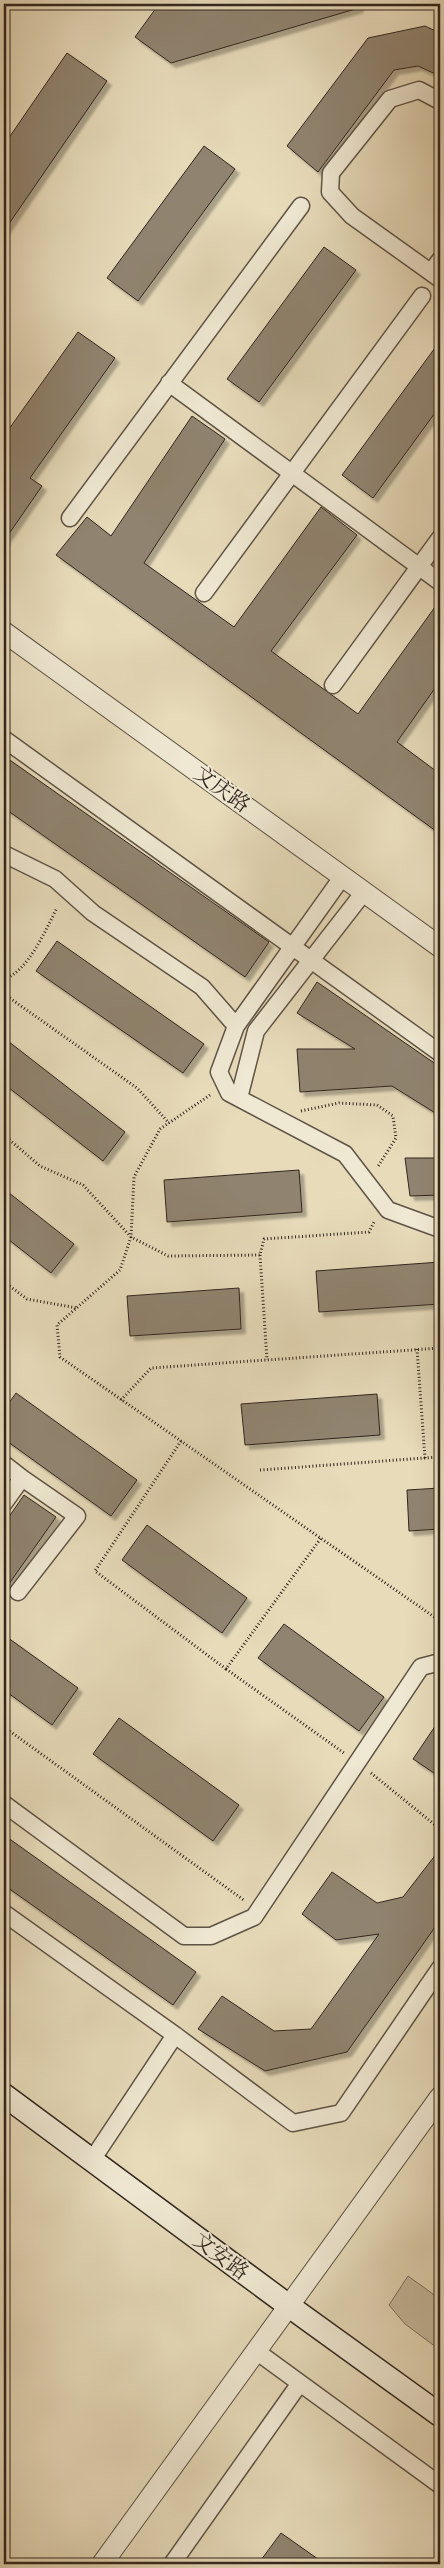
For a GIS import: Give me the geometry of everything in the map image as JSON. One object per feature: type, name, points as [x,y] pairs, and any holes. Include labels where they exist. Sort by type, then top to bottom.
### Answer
[{"type":"main road","name":"文安路","points":[[4,2095],[440,2415]]},
{"type":"street","points":[[437,270],[352,216],[330,192],[331,173],[390,100],[420,90],[440,101]]},
{"type":"street","points":[[70,518],[301,206]]},
{"type":"street","points":[[204,593],[422,296]]},
{"type":"street","points":[[169,383],[440,582]]},
{"type":"street","points":[[333,685],[440,538]]},
{"type":"street","name":"文庆路","points":[[4,632],[440,947]]},
{"type":"street","points":[[4,739],[440,1053]]},
{"type":"street","points":[[4,854],[55,879],[93,912],[202,987],[236,1026]]},
{"type":"street","points":[[343,876],[236,1026],[219,1072],[229,1093],[345,1154],[388,1210],[440,1230]]},
{"type":"street","points":[[239,1098],[256,1031],[364,892]]},
{"type":"street","points":[[4,1464],[77,1516],[18,1592]]},
{"type":"street","points":[[4,1503],[22,1478]]},
{"type":"street","points":[[4,1804],[184,1936],[211,1936],[254,1917],[421,1667],[440,1662]]},
{"type":"street","points":[[4,1913],[176,2035],[293,2123],[341,2113],[440,1968]]},
{"type":"street","points":[[92,2160],[176,2035]]},
{"type":"street","points":[[102,2564],[440,2098]]},
{"type":"street","points":[[256,2351],[440,2485]]},
{"type":"street","points":[[172,2564],[300,2383]]},
{"type":"path","points":[[4,980],[10,978],[34,953],[58,908]]},
{"type":"path","points":[[4,994],[137,1088],[169,1123]]},
{"type":"path","points":[[225,1085],[160,1129],[134,1177],[131,1237],[120,1270],[58,1325],[60,1357],[440,1621]]},
{"type":"path","points":[[285,1122],[300,1111],[339,1103],[377,1105],[393,1116],[396,1138],[367,1183]]},
{"type":"path","points":[[4,1135],[40,1166],[83,1185],[131,1237],[168,1256],[260,1255]]},
{"type":"path","points":[[267,1360],[260,1255],[264,1239],[369,1232],[383,1203]]},
{"type":"path","points":[[4,1282],[28,1299],[77,1308]]},
{"type":"path","points":[[121,1400],[151,1368],[440,1348]]},
{"type":"path","points":[[417,1349],[424,1458]]},
{"type":"path","points":[[181,1441],[95,1572],[226,1669],[357,1762],[440,1829]]},
{"type":"path","points":[[260,1470],[440,1457]]},
{"type":"path","points":[[226,1669],[321,1538]]},
{"type":"path","points":[[4,1727],[258,1910]]},
{"type":"shaded area","points":[[408,2276],[440,2299],[440,2350],[405,2324],[389,2305]]},
{"type":"building","points":[[159,4],[358,4],[359,8],[171,63],[135,37]]},
{"type":"building","points":[[425,26],[440,33],[440,76],[418,66],[394,70],[318,172],[287,146],[368,38]]},
{"type":"building","points":[[67,53],[107,81],[4,231],[4,145]]},
{"type":"building","points":[[204,146],[235,169],[138,301],[107,278]]},
{"type":"building","points":[[324,247],[356,270],[259,402],[227,379]]},
{"type":"building","points":[[78,332],[115,358],[30,478],[42,486],[4,541],[4,436]]},
{"type":"building","points":[[440,341],[440,406],[373,498],[342,475]]},
{"type":"building","points":[[192,416],[225,439],[144,563],[234,627],[321,507],[357,535],[271,651],[358,714],[440,600],[440,681],[397,742],[440,774],[440,834],[56,555],[87,517],[111,536]]},
{"type":"building","points":[[4,756],[269,942],[245,977],[4,808]]},
{"type":"building","points":[[57,941],[204,1044],[183,1073],[36,971]]},
{"type":"building","points":[[317,982],[440,1067],[440,1116],[392,1086],[300,1092],[297,1049],[355,1049],[297,1013]]},
{"type":"building","points":[[4,1038],[125,1132],[103,1161],[4,1084]]},
{"type":"building","points":[[405,1158],[440,1158],[440,1195],[410,1196]]},
{"type":"building","points":[[299,1170],[302,1212],[167,1222],[164,1180]]},
{"type":"building","points":[[4,1189],[74,1244],[51,1273],[4,1236]]},
{"type":"building","points":[[440,1262],[440,1304],[319,1312],[316,1271]]},
{"type":"building","points":[[239,1288],[241,1329],[130,1336],[127,1296]]},
{"type":"building","points":[[16,1393],[137,1480],[111,1516],[4,1439],[4,1410]]},
{"type":"building","points":[[377,1394],[380,1435],[245,1445],[241,1404]]},
{"type":"building","points":[[440,1488],[440,1529],[409,1531],[407,1490]]},
{"type":"building","points":[[24,1495],[56,1517],[4,1591],[4,1524]]},
{"type":"building","points":[[147,1525],[247,1598],[222,1633],[122,1560]]},
{"type":"building","points":[[284,1624],[384,1697],[359,1731],[258,1658]]},
{"type":"building","points":[[4,1635],[78,1688],[52,1725],[4,1690]]},
{"type":"building","points":[[119,1718],[239,1805],[213,1841],[93,1754]]},
{"type":"building","points":[[440,1719],[440,1777],[413,1759]]},
{"type":"building","points":[[4,1835],[196,1972],[173,2005],[4,1885]]},
{"type":"building","points":[[440,1849],[440,1920],[347,2052],[265,2071],[198,2029],[222,1996],[274,2031],[311,2029],[379,1934],[336,1940],[302,1914],[332,1872],[377,1903],[403,1897]]},
{"type":"building","points":[[281,2533],[325,2564],[258,2564]]}]
